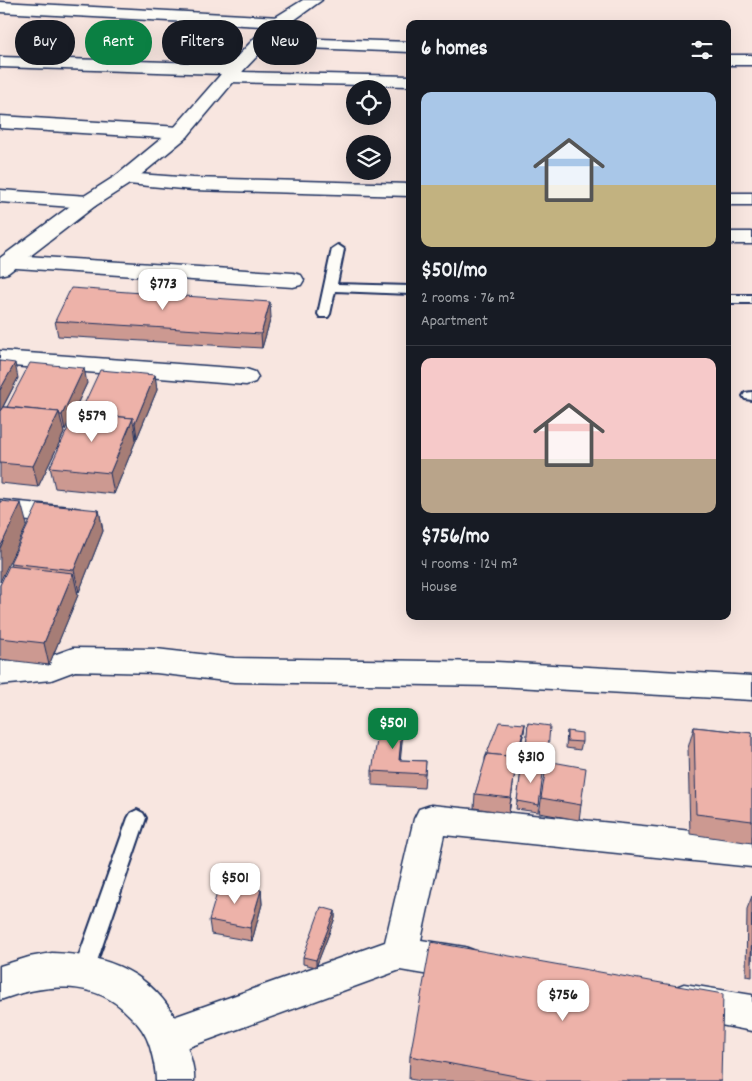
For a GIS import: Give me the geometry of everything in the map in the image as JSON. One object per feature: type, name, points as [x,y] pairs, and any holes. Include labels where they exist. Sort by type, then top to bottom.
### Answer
[{"type":"street","points":[[283,20],[314,0]]},
{"type":"street","points":[[0,7],[253,21]]},
{"type":"street","points":[[317,44],[406,47]]},
{"type":"street","points":[[7,260],[88,202],[124,179],[180,133],[253,51]]},
{"type":"street","points":[[731,60],[752,60]]},
{"type":"street","points":[[0,62],[406,81]]},
{"type":"street","points":[[0,122],[180,133]]},
{"type":"street","points":[[124,179],[193,184],[406,190]]},
{"type":"street","points":[[0,196],[88,202]]},
{"type":"street","points":[[731,199],[752,199]]},
{"type":"street","points":[[731,238],[752,238]]},
{"type":"street","points":[[7,260],[293,280]]},
{"type":"street","points":[[0,358],[246,377]]},
{"type":"street","points":[[0,509],[82,517]]},
{"type":"street","points":[[0,672],[51,668],[73,659],[156,661],[234,670],[496,674],[752,688]]},
{"type":"street","points":[[400,953],[431,819],[752,852]]},
{"type":"street","points":[[168,1037],[400,953],[498,969]]},
{"type":"street","points":[[0,983],[46,970],[84,970],[120,983],[148,1006],[168,1037],[180,1079]]},
{"type":"street","points":[[654,996],[752,1012]]},
{"type":"lane","points":[[324,314],[338,249]]},
{"type":"lane","points":[[330,287],[406,290]]},
{"type":"lane","points":[[731,298],[752,299]]},
{"type":"lane","points":[[84,970],[137,818]]},
{"type":"building","points":[[71,288],[270,302],[261,334],[55,321]]},
{"type":"building","points":[[0,361],[15,363],[0,390]]},
{"type":"building","points":[[30,363],[84,368],[62,415],[59,412],[7,407]]},
{"type":"building","points":[[100,370],[155,375],[135,423],[133,423],[133,418],[80,413]]},
{"type":"building","points":[[3,407],[59,412],[33,466],[0,463],[0,411]]},
{"type":"building","points":[[75,413],[133,418],[110,473],[50,467]]},
{"type":"building","points":[[0,501],[21,503],[0,548]]},
{"type":"building","points":[[38,504],[99,510],[74,570],[10,563]]},
{"type":"building","points":[[9,566],[73,573],[44,643],[0,638],[0,585]]},
{"type":"building","points":[[381,716],[403,718],[399,760],[426,761],[425,774],[372,771]]},
{"type":"building","points":[[499,722],[525,724],[517,757],[487,754],[485,758]]},
{"type":"building","points":[[528,723],[550,726],[547,763],[525,761]]},
{"type":"building","points":[[694,727],[752,733],[752,821],[696,814]]},
{"type":"building","points":[[567,731],[582,733],[582,742],[567,741]]},
{"type":"building","points":[[487,754],[517,757],[511,798],[475,794]]},
{"type":"building","points":[[547,761],[586,768],[581,805],[541,798]]},
{"type":"building","points":[[522,763],[544,766],[539,805],[517,801]]},
{"type":"building","points":[[220,883],[261,890],[250,928],[209,920]]},
{"type":"building","points":[[321,907],[335,911],[316,960],[303,957]]},
{"type":"building","points":[[752,914],[752,963],[751,963]]},
{"type":"building","points":[[431,942],[723,994],[721,1081],[541,1081],[410,1056]]}]
